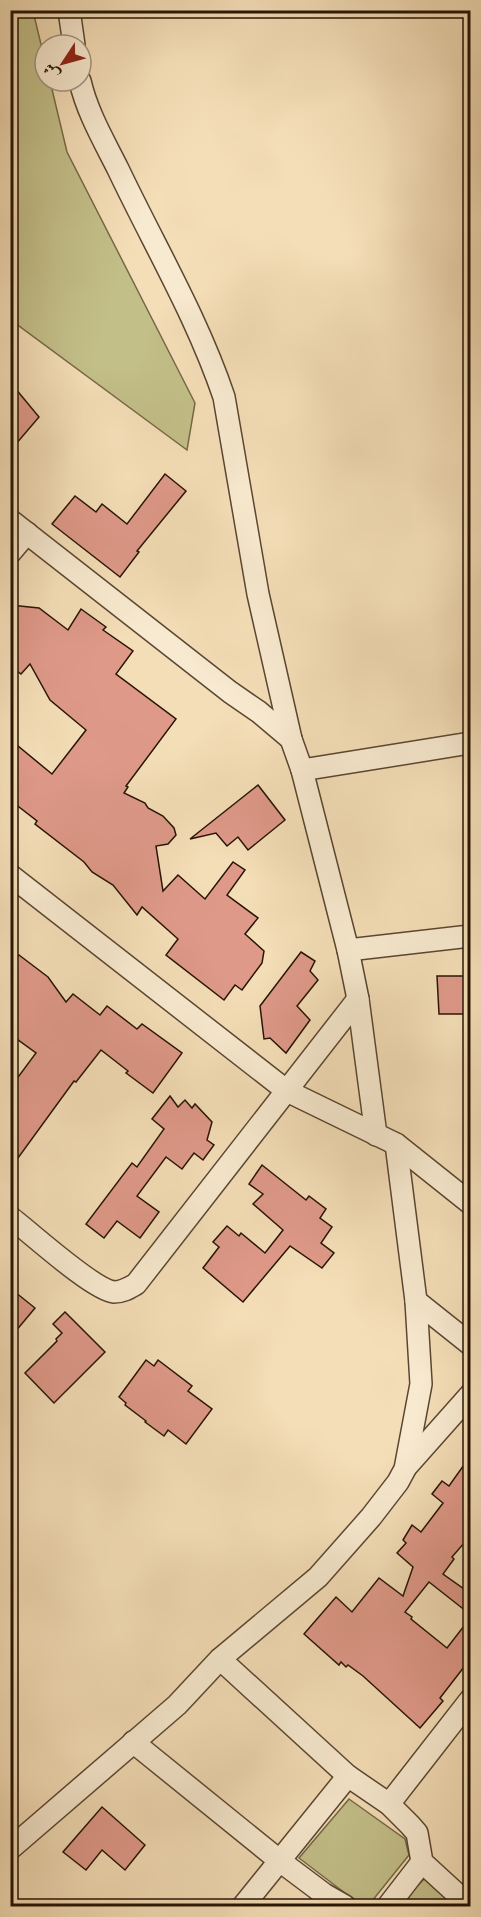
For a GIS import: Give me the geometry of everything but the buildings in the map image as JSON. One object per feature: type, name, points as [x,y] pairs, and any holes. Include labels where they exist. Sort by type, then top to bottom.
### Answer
[{"type":"street","points":[[69,10],[72,33]]},
{"type":"street","points":[[84,93],[88,107],[147,232],[183,298],[224,397],[258,594],[291,739],[302,770],[348,950],[358,999],[376,1135]]},
{"type":"street","points":[[10,553],[19,527],[291,739]]},
{"type":"street","points":[[302,770],[471,743]]},
{"type":"street","points":[[10,875],[287,1091],[396,1144],[471,1203]]},
{"type":"street","points":[[348,950],[471,936]]},
{"type":"street","points":[[10,1217],[90,1281],[106,1290],[116,1292],[136,1284],[358,999]]},
{"type":"street","points":[[396,1144],[416,1301],[421,1384],[405,1469]]},
{"type":"street","points":[[416,1301],[471,1344]]},
{"type":"street","points":[[10,1850],[177,1705],[220,1659],[318,1577],[370,1517],[398,1482],[405,1469],[471,1395]]},
{"type":"street","points":[[220,1659],[348,1776],[389,1803],[417,1833],[422,1862],[471,1906]]},
{"type":"street","points":[[389,1803],[471,1700]]},
{"type":"street","points":[[133,1742],[280,1861],[319,1900],[345,1906]]},
{"type":"street","points":[[243,1906],[348,1776]]},
{"type":"street","points":[[10,1863],[33,1832]]},
{"type":"street","points":[[388,1906],[422,1862]]},
{"type":"shaded area","points":[[11,10],[33,11],[38,33],[33,33],[33,93],[53,93],[67,152],[195,403],[187,450],[11,320]]},
{"type":"shaded area","points":[[349,1799],[405,1839],[409,1855],[368,1906],[362,1906],[299,1858]]},
{"type":"shaded area","points":[[424,1879],[455,1906],[406,1906],[401,1903]]}]
